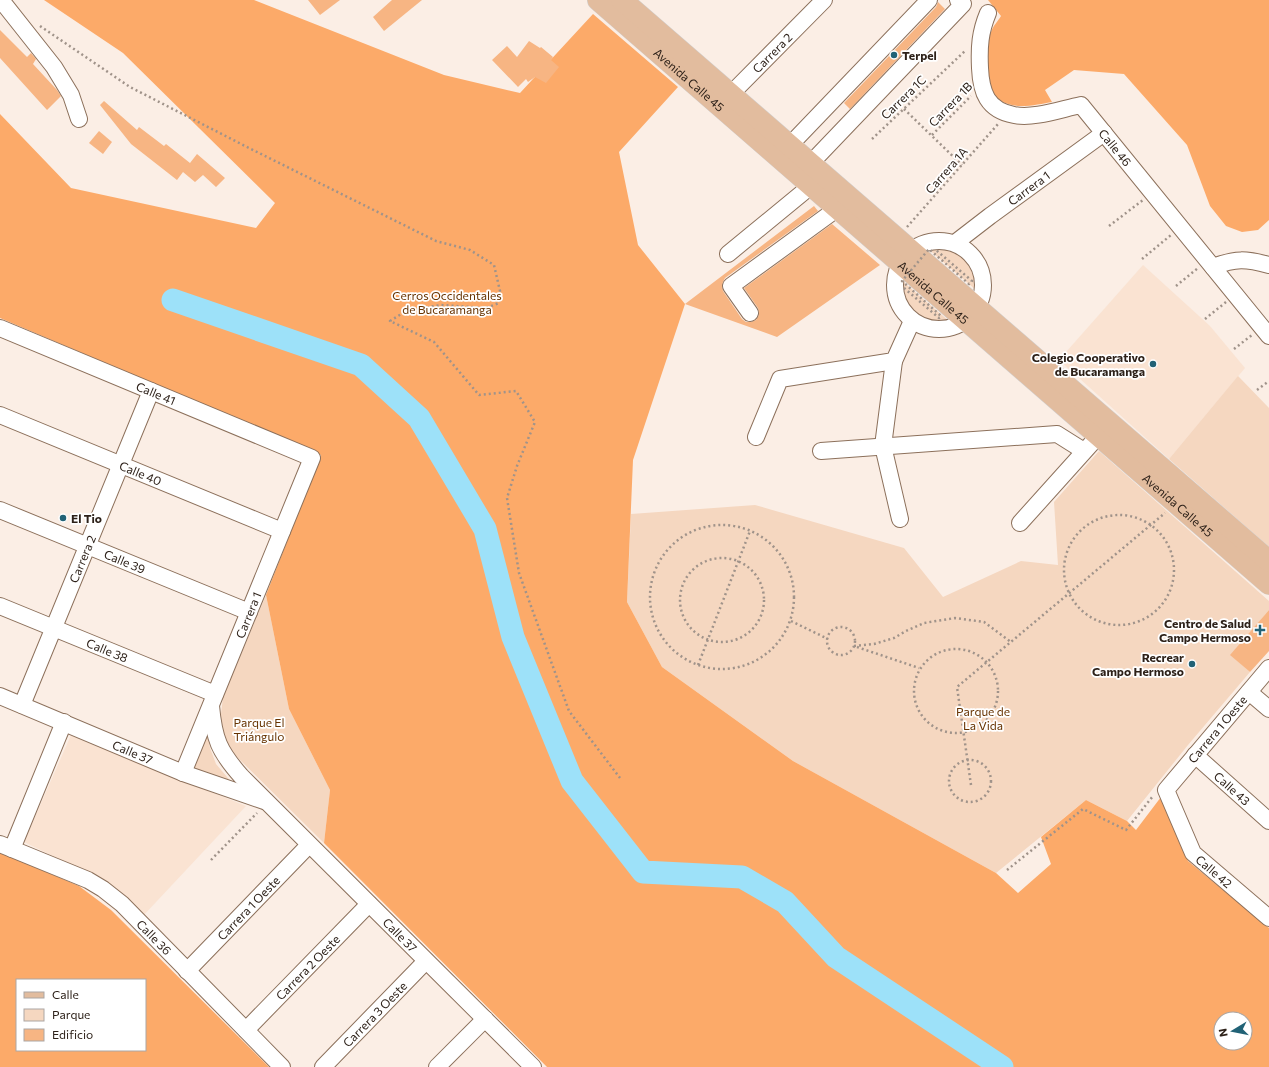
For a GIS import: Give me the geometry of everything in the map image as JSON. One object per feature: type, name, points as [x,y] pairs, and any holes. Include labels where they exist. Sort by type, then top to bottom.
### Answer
[{"type":"main road","name":"Avenida Calle 45","points":[[610,2],[725,100],[812,185],[838,208],[903,250]]},
{"type":"main road","name":"Avenida Calle 45","points":[[725,100],[790,145],[811,163],[1098,435],[1269,584]]},
{"type":"main road","name":"Avenida Calle 45","points":[[972,314],[1269,561]]},
{"type":"street","points":[[1,0],[54,67],[71,95],[79,119]]},
{"type":"street","name":"Carrera 2","points":[[725,100],[824,0]]},
{"type":"street","points":[[790,145],[929,0]]},
{"type":"street","points":[[811,163],[962,4],[958,0]]},
{"type":"street","name":"Calle 46","points":[[988,13],[982,27],[979,58],[981,85],[985,95],[993,105],[1000,111],[1015,115],[1028,116],[1081,104],[1265,331]]},
{"type":"street","name":"Carrera 1","points":[[955,243],[1104,133]]},
{"type":"street","points":[[728,254],[812,185]]},
{"type":"street","points":[[750,313],[731,286],[838,208]]},
{"type":"street","points":[[943,240],[955,243],[973,256],[979,266],[983,277],[984,288],[981,299],[972,314],[959,325],[947,329],[935,330],[923,327],[912,321],[904,313],[895,294],[895,278],[903,250],[931,241],[943,240]]},
{"type":"street","points":[[1210,264],[1238,260],[1252,261],[1269,265]]},
{"type":"street","points":[[900,519],[883,446],[894,361],[912,321]]},
{"type":"street","name":"Calle 41","points":[[0,328],[312,458]]},
{"type":"street","points":[[756,437],[780,380],[894,361]]},
{"type":"street","name":"Carrera 2","points":[[22,705],[151,391]]},
{"type":"street","name":"Calle 40","points":[[0,415],[282,531]]},
{"type":"street","points":[[821,451],[1057,434],[1084,451]]},
{"type":"street","points":[[1020,523],[1098,435]]},
{"type":"street","name":"Carrera 1","points":[[183,773],[312,458]]},
{"type":"street","name":"Calle 39","points":[[0,510],[249,612]]},
{"type":"street","name":"Calle 38","points":[[0,606],[53,628],[213,700]]},
{"type":"street","name":"Carrera 1 Oeste","points":[[1166,790],[1269,668]]},
{"type":"street","points":[[1249,692],[1269,709]]},
{"type":"street","name":"Calle 37","points":[[0,696],[183,773],[267,802]]},
{"type":"street","name":"Calle 37","points":[[213,700],[213,726],[219,748],[229,762],[309,845],[533,1067]]},
{"type":"street","points":[[6,846],[64,722]]},
{"type":"street","name":"Calle 43","points":[[1195,755],[1269,821]]},
{"type":"street","name":"Calle 42","points":[[1166,790],[1193,853],[1269,918]]},
{"type":"street","name":"Carrera 1 Oeste","points":[[187,971],[309,845]]},
{"type":"street","name":"Calle 36","points":[[6,846],[88,880],[122,904],[282,1067]]},
{"type":"street","name":"Carrera 2 Oeste","points":[[246,1030],[369,904]]},
{"type":"street","name":"Carrera 3 Oeste","points":[[323,1067],[426,961]]},
{"type":"street","points":[[438,1067],[484,1019]]},
{"type":"path","points":[[34,22],[130,87],[436,241],[470,250],[494,265],[500,291],[499,303],[486,308],[441,305],[406,311],[390,321],[434,342],[479,395],[516,391],[535,422],[517,466],[507,498],[519,573],[569,711],[620,778]]},
{"type":"path","name":"Carrera 1C","points":[[872,139],[981,35]]},
{"type":"path","name":"Carrera 1B","points":[[932,135],[981,85]]},
{"type":"path","points":[[904,109],[962,164]]},
{"type":"path","name":"Carrera 1A","points":[[903,250],[962,164],[1008,113]]},
{"type":"path","points":[[1109,226],[1153,193]]},
{"type":"path","points":[[1142,259],[1181,227]]},
{"type":"path","points":[[904,288],[939,318],[941,316],[902,281],[929,249],[970,284],[972,281],[936,250]]},
{"type":"path","points":[[1176,286],[1210,264]]},
{"type":"path","points":[[1205,318],[1235,294]]},
{"type":"path","points":[[1234,350],[1265,331]]},
{"type":"path","points":[[1257,390],[1269,380]]},
{"type":"path","points":[[971,785],[957,687],[1168,511]]},
{"type":"path","points":[[1114,514],[1132,516],[1151,525],[1162,535],[1171,550],[1175,568],[1173,586],[1165,602],[1152,615],[1137,623],[1119,626],[1101,623],[1086,615],[1073,601],[1069,593],[1065,583],[1064,564],[1069,546],[1080,530],[1095,519],[1114,514]]},
{"type":"path","points":[[720,524],[743,528],[750,531],[764,538],[780,554],[791,575],[794,598],[791,620],[779,642],[761,659],[738,668],[714,669],[690,663],[670,648],[657,628],[650,604],[652,580],[662,557],[677,540],[698,529],[720,524]]},
{"type":"path","points":[[698,665],[750,531]]},
{"type":"path","points":[[722,558],[738,562],[748,566],[757,577],[763,590],[764,604],[761,618],[753,629],[742,638],[728,642],[714,642],[701,636],[690,628],[684,616],[681,602],[682,589],[688,577],[697,567],[709,560],[722,558]]},
{"type":"path","points":[[854,646],[874,644],[894,638],[924,623],[955,618],[984,622],[1011,642]]},
{"type":"path","points":[[791,620],[828,639]]},
{"type":"path","points":[[836,628],[845,628],[852,633],[854,637],[854,646],[848,653],[840,655],[832,652],[828,644],[828,639],[829,635],[836,628]]},
{"type":"path","points":[[854,646],[919,668]]},
{"type":"path","points":[[953,648],[967,649],[979,655],[987,662],[996,676],[998,690],[996,703],[990,716],[981,725],[968,732],[953,734],[939,730],[927,722],[918,711],[913,696],[914,682],[919,668],[928,658],[940,651],[953,648]]},
{"type":"path","points":[[967,760],[977,761],[983,764],[988,769],[991,776],[991,783],[986,795],[974,801],[967,801],[955,795],[950,783],[950,776],[957,764],[967,760]]},
{"type":"path","points":[[1007,870],[1083,809],[1126,830],[1156,792],[1166,790]]},
{"type":"path","points":[[211,860],[267,802]]},
{"type":"shaded area","name":"Colegio Cooperativo de Bucaramanga","points":[[1143,265],[1210,326],[1245,368],[1169,459],[1059,360]]},
{"type":"shaded area","points":[[71,735],[246,806],[142,917],[96,877],[24,842]]},
{"type":"green space","name":"Cerros Occidentales de Bucaramanga","points":[[44,0],[254,0],[444,75],[520,93],[593,14],[678,87],[619,152],[638,245],[685,304],[633,460],[627,602],[662,667],[793,761],[996,873],[1018,893],[1051,864],[1041,837],[1086,800],[1127,821],[1136,830],[1161,797],[1188,861],[1269,928],[1269,1067],[547,1067],[324,843],[330,790],[289,709],[266,595],[321,455],[0,318],[0,114],[71,188],[256,228],[275,203],[123,53]]},
{"type":"green space","points":[[988,0],[1269,0],[1269,220],[1258,230],[1242,232],[1226,226],[1210,206],[1187,145],[1124,74],[1074,70],[1045,90],[1052,102],[1016,106],[999,100],[993,93],[986,76],[985,57],[988,39],[1001,16]]},
{"type":"green space","points":[[932,246],[952,248],[965,256],[970,262],[976,275],[976,290],[926,247]]},
{"type":"green space","points":[[900,279],[950,322],[937,323],[920,320],[907,310],[900,296]]},
{"type":"green space","points":[[1238,376],[1269,408],[1269,547],[1169,459]]},
{"type":"green space","name":"Parque de La Vida","points":[[1099,451],[1269,601],[1269,610],[1231,655],[1250,672],[1188,745],[1127,821],[1086,800],[996,873],[793,761],[662,667],[627,602],[631,514],[755,505],[904,548],[943,597],[1021,561],[1058,565],[1054,502]]},
{"type":"green space","name":"Parque El Triángulo","points":[[266,595],[289,709],[330,790],[324,843],[238,758],[227,744],[220,722],[223,697]]},
{"type":"green space","points":[[207,731],[210,748],[216,764],[233,784],[191,771]]},
{"type":"green space","points":[[0,852],[79,886],[111,910],[269,1067],[0,1067]]},
{"type":"building","points":[[308,0],[340,0],[320,15]]},
{"type":"building","points":[[392,0],[422,0],[384,31],[373,17]]},
{"type":"building","points":[[938,2],[945,9],[850,109],[844,103],[936,7]]},
{"type":"building","points":[[0,30],[27,57],[31,53],[36,59],[33,64],[61,96],[47,110],[0,58]]},
{"type":"building","points":[[529,41],[540,48],[541,47],[553,57],[551,60],[559,67],[546,83],[535,77],[528,82],[526,79],[518,87],[492,60],[507,46],[517,57]]},
{"type":"building","points":[[104,101],[137,130],[139,127],[164,146],[166,144],[190,163],[197,154],[225,178],[216,187],[203,175],[195,182],[183,172],[177,180],[131,144],[100,105]]},
{"type":"building","points":[[99,131],[112,142],[103,154],[89,143]]},
{"type":"building","points":[[814,206],[818,211],[725,278],[722,287],[723,291],[742,319],[746,322],[751,322],[756,320],[759,313],[758,308],[744,288],[832,224],[880,265],[777,337],[685,304]]},
{"type":"building","name":"Centro de Salud Campo Hermoso","points":[[1269,610],[1269,651],[1250,672],[1230,655]]},
{"type":"waterway","points":[[173,300],[361,365],[419,418],[485,529],[513,637],[572,781],[643,872],[742,877],[785,902],[836,957],[1002,1067]]},
{"type":"place","name":"Terpel","points":[[894,55]]},
{"type":"place","name":"Colegio Cooperativo de Bucaramanga","points":[[1153,364]]},
{"type":"place","name":"El Tio","points":[[63,518]]},
{"type":"place","name":"Centro de Salud Campo Hermoso","points":[[1260,630]]},
{"type":"place","name":"Recrear Campo Hermoso","points":[[1192,664]]}]
